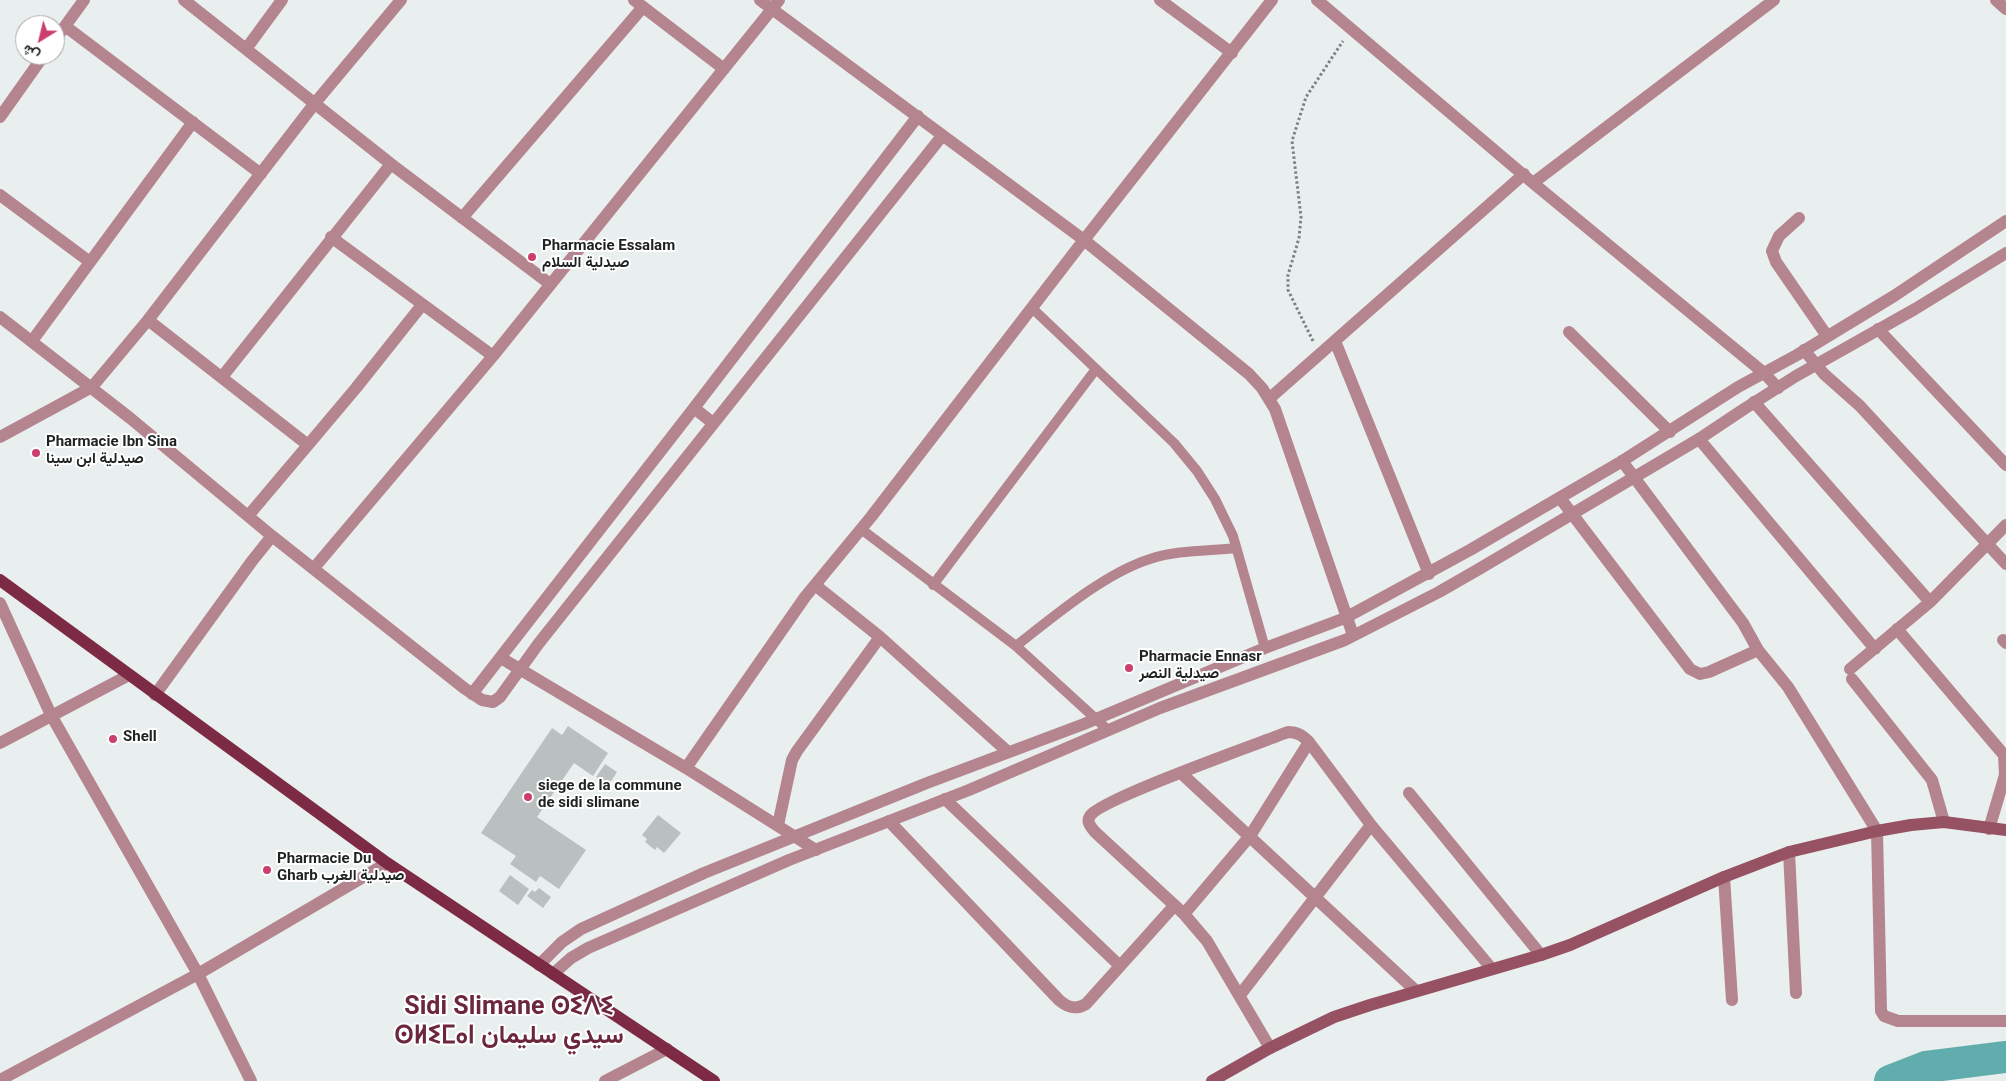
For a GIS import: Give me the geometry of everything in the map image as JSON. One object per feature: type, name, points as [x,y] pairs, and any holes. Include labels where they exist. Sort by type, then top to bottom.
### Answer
[{"type":"main road","points":[[0,580],[387,863],[714,1081]]},
{"type":"main road","points":[[1212,1081],[1270,1048],[1334,1017],[1570,945],[1724,877],[1789,852],[1876,831],[1911,825],[1944,822],[2006,830]]},
{"type":"street","points":[[84,0],[65,26],[261,174]]},
{"type":"street","points":[[184,0],[391,164],[550,284]]},
{"type":"street","points":[[246,49],[282,0]]},
{"type":"street","points":[[0,437],[92,387],[148,320],[315,103],[401,0]]},
{"type":"street","points":[[760,0],[775,4],[942,136],[1084,240],[1249,374],[1270,398],[1275,409],[1353,636]]},
{"type":"street","points":[[1160,0],[1232,53]]},
{"type":"street","points":[[686,768],[815,585],[861,529],[1272,0]]},
{"type":"street","points":[[1317,0],[1529,179],[1764,373],[1778,388]]},
{"type":"street","points":[[1270,398],[1335,341],[1529,179],[1774,0]]},
{"type":"street","points":[[1996,0],[2006,9]]},
{"type":"street","points":[[462,218],[639,3],[724,69]]},
{"type":"street","points":[[314,568],[493,356],[775,4]]},
{"type":"street","points":[[0,117],[37,65]]},
{"type":"street","points":[[472,694],[918,116]]},
{"type":"street","points":[[32,341],[193,122]]},
{"type":"street","points":[[1,318],[92,387],[272,536],[472,694],[487,702],[493,702],[500,697],[539,642],[942,136]]},
{"type":"street","points":[[222,377],[331,237],[391,164]]},
{"type":"street","points":[[0,195],[90,262]]},
{"type":"street","points":[[1799,218],[1779,236],[1772,251],[1776,262],[1827,336]]},
{"type":"street","points":[[540,965],[562,942],[594,922],[704,873],[1008,752],[1097,719],[1265,648],[1347,616],[1429,574],[1622,461],[1738,387],[1894,296],[2006,221]]},
{"type":"street","points":[[331,237],[493,356]]},
{"type":"street","points":[[553,974],[572,958],[588,948],[816,850],[945,799],[1160,708],[1353,636],[1479,569],[1699,439],[1754,402],[1965,280],[2006,253]]},
{"type":"street","points":[[248,516],[356,388],[422,305]]},
{"type":"street","points":[[148,320],[308,446]]},
{"type":"street","points":[[1878,329],[2006,465]]},
{"type":"street","points":[[1569,332],[1670,432]]},
{"type":"street","points":[[1335,341],[1429,574]]},
{"type":"street","points":[[1804,350],[1816,366],[1860,406],[2006,564]]},
{"type":"street","points":[[1754,402],[1930,602]]},
{"type":"street","points":[[694,408],[713,423]]},
{"type":"street","points":[[1699,439],[1875,649]]},
{"type":"street","points":[[1622,461],[1743,623],[1758,650],[1788,687],[1876,831],[1881,1011],[1884,1016],[1898,1022],[2006,1021]]},
{"type":"street","points":[[1560,498],[1690,669],[1700,674],[1709,672],[1758,650]]},
{"type":"street","points":[[1944,822],[1932,780],[1851,674],[1875,649],[1930,602],[2006,525]]},
{"type":"street","points":[[155,695],[272,536]]},
{"type":"street","points":[[1470,550],[1479,569]]},
{"type":"street","points":[[565,574],[582,589]]},
{"type":"street","points":[[815,585],[880,637],[1008,752]]},
{"type":"street","points":[[0,603],[50,715],[198,974],[251,1081]]},
{"type":"street","points":[[1897,629],[2004,755],[2005,775],[1990,829]]},
{"type":"street","points":[[778,825],[792,760],[880,637]]},
{"type":"street","points":[[501,658],[686,768],[816,850]]},
{"type":"street","points":[[0,743],[129,675]]},
{"type":"street","points":[[1270,1048],[1207,941],[1179,910],[1099,836],[1088,823],[1088,818],[1094,811],[1111,801],[1181,773],[1288,732],[1295,732],[1309,742],[1371,825],[1492,969]]},
{"type":"street","points":[[889,821],[1064,1004],[1073,1008],[1080,1007],[1086,1004],[1120,966],[1179,910],[1250,836],[1309,742]]},
{"type":"street","points":[[1181,773],[1416,991]]},
{"type":"street","points":[[1409,793],[1541,955]]},
{"type":"street","points":[[945,799],[1120,966]]},
{"type":"street","points":[[1240,995],[1371,825]]},
{"type":"street","points":[[1789,852],[1796,993]]},
{"type":"street","points":[[2,1080],[198,974],[387,863]]},
{"type":"street","points":[[1724,877],[1732,1000]]},
{"type":"street","points":[[605,1081],[666,1049]]},
{"type":"lane","points":[[1032,308],[1174,443],[1197,471],[1215,499],[1236,548],[1265,648]]},
{"type":"lane","points":[[933,584],[1096,369]]},
{"type":"lane","points":[[861,529],[1016,646],[1108,730]]},
{"type":"lane","points":[[1016,646],[1069,604],[1117,574],[1149,559],[1169,554],[1236,548]]},
{"type":"path","points":[[1320,355],[1288,290],[1288,275],[1299,238],[1301,217],[1292,142],[1306,97],[1351,29]]},
{"type":"building","name":"siege de la commune de sidi slimane","points":[[568,726],[608,753],[593,776],[574,763],[537,817],[586,850],[559,889],[540,876],[536,882],[510,864],[516,856],[481,833],[552,728],[562,735]]},
{"type":"building","points":[[605,764],[617,772],[608,786],[596,777]]},
{"type":"building","points":[[658,815],[681,833],[664,853],[657,847],[655,850],[645,842],[647,839],[642,835]]},
{"type":"building","points":[[510,875],[529,889],[518,905],[499,891]]},
{"type":"building","points":[[539,888],[551,897],[543,908],[527,896],[532,890],[535,892]]},
{"type":"waterway","points":[[1890,1081],[1926,1067],[2006,1057]]},
{"type":"place","name":"Pharmacie Essalam صيدلية السلام","points":[[532,257]]},
{"type":"place","name":"Pharmacie Ibn Sina صيدلية ابن سينا","points":[[36,453]]},
{"type":"place","name":"Pharmacie Ennasr صيدلية النصر","points":[[1129,668]]},
{"type":"place","name":"Shell","points":[[113,739]]},
{"type":"place","name":"siege de la commune de sidi slimane","points":[[528,797]]},
{"type":"place","name":"Pharmacie Du Gharb صيدلية الغرب","points":[[267,870]]},
{"type":"district","name":"Sidi Slimane ⵙⵉⴷⵉ ⵙⵍⵉⵎⴰⵏ سيدي سليمان","points":[[509,1024]]}]
